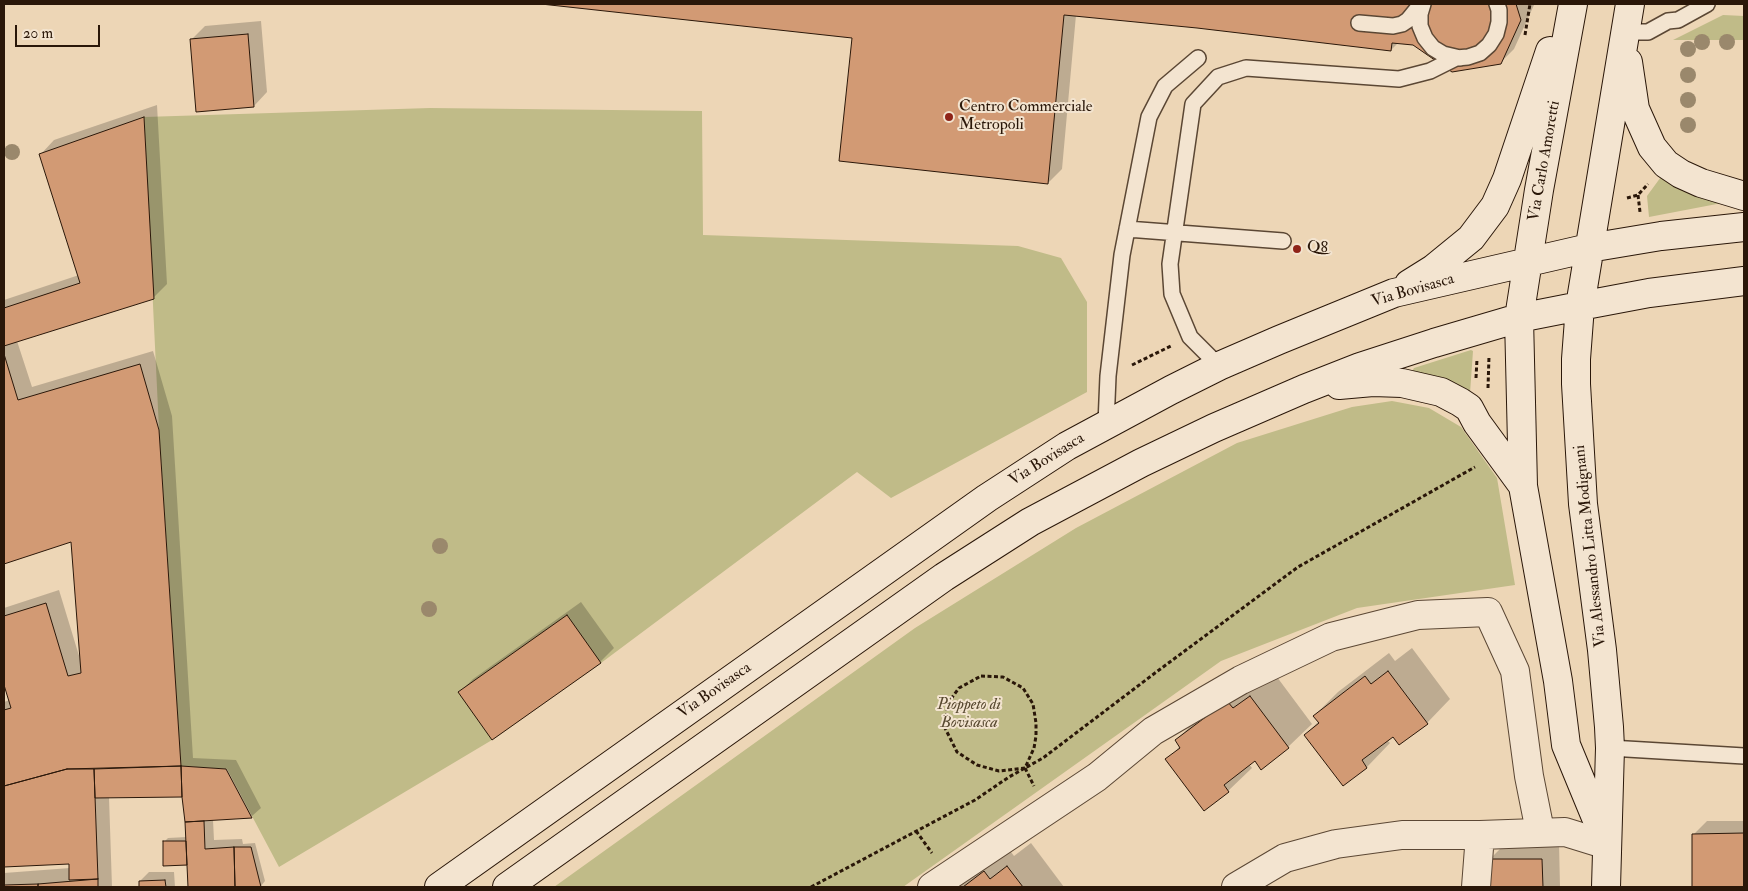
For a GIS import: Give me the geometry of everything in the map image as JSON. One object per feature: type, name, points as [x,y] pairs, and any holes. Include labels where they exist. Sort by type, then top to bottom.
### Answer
[{"type":"street","points":[[1394,293],[1433,269],[1472,238],[1495,206],[1507,179],[1527,122],[1564,4]]},
{"type":"street","name":"Via Carlo Amoretti","points":[[1520,318],[1539,190],[1573,4]]},
{"type":"street","points":[[1589,248],[1630,4]]},
{"type":"street","points":[[1625,36],[1635,109],[1652,147],[1666,164],[1681,174],[1701,183],[1744,196]]},
{"type":"street","name":"Via Bovisasca","points":[[439,887],[973,507],[1039,463],[1106,424],[1219,366],[1303,329],[1394,293],[1589,248],[1661,236],[1744,227]]},
{"type":"street","name":"Via Alessandro Litta Modignani","points":[[1589,248],[1580,306],[1576,384],[1583,504],[1602,650],[1610,748],[1606,887]]},
{"type":"street","points":[[508,887],[902,606],[986,549],[1097,485],[1197,436],[1304,389],[1386,358],[1520,318],[1649,293],[1744,281]]},
{"type":"street","name":"Via Alessandro Litta Modignani","points":[[1520,318],[1523,486],[1558,680],[1566,745],[1607,845]]},
{"type":"street","points":[[1304,389],[1387,382],[1430,389],[1450,396],[1469,408],[1477,423],[1523,486]]},
{"type":"street","points":[[932,887],[1097,777],[1153,731],[1241,680],[1331,637],[1418,615],[1488,612],[1515,671],[1529,776],[1540,832]]},
{"type":"street","points":[[1236,887],[1285,858],[1336,844],[1402,834],[1565,832],[1607,845]]},
{"type":"street","points":[[1476,887],[1480,834]]},
{"type":"lane","points":[[1359,23],[1393,26],[1402,24],[1422,4]]},
{"type":"lane","points":[[1422,4],[1420,26],[1425,38],[1433,48],[1443,54],[1456,58]]},
{"type":"lane","points":[[1219,366],[1190,336],[1172,294],[1170,264],[1193,104],[1218,77],[1246,68],[1398,79],[1430,71],[1456,58],[1468,57],[1480,52],[1489,45],[1496,34],[1500,22],[1497,4]]},
{"type":"lane","points":[[1625,36],[1648,32],[1668,21],[1678,20],[1706,4]]},
{"type":"lane","points":[[1106,424],[1108,376],[1122,255],[1149,117],[1166,86],[1198,58]]},
{"type":"lane","points":[[1127,228],[1283,241]]},
{"type":"lane","points":[[1610,748],[1744,756]]},
{"type":"path","points":[[1621,199],[1638,195],[1641,221]]},
{"type":"path","points":[[1131,365],[1176,343]]},
{"type":"path","points":[[1476,380],[1478,350]]},
{"type":"path","points":[[1488,391],[1489,353]]},
{"type":"path","points":[[811,887],[975,800],[1043,758],[1298,567],[1482,463]]},
{"type":"path","points":[[980,676],[1003,677],[1022,688],[1033,704],[1036,723],[1034,748],[1025,768],[1000,771],[977,765],[957,752],[945,728],[948,703],[959,688],[980,676]]},
{"type":"green space","points":[[1723,15],[1744,16],[1744,40],[1673,40]]},
{"type":"green space","points":[[430,108],[702,111],[703,235],[1018,246],[1061,258],[1087,302],[1087,392],[891,498],[857,472],[601,663],[492,740],[279,867],[227,769],[181,766],[159,430],[144,117]]},
{"type":"green space","points":[[1666,170],[1722,203],[1649,217],[1647,196]]},
{"type":"green space","points":[[1471,350],[1473,351],[1470,393],[1412,372],[1414,368]]},
{"type":"green space","name":"Pioppeto di Bovisasca","points":[[1392,401],[1429,408],[1461,427],[1497,478],[1515,585],[1357,608],[1221,661],[903,887],[554,887],[915,628],[1076,528],[1237,443],[1352,407]]},
{"type":"building","name":"Centro Commerciale Metropoli","points":[[541,4],[1516,4],[1521,20],[1501,64],[1452,72],[1413,45],[1392,43],[1391,51],[1197,28],[1064,15],[1048,184],[839,161],[852,38]]},
{"type":"building","points":[[248,34],[254,107],[196,112],[190,39]]},
{"type":"building","points":[[144,117],[154,299],[4,346],[4,308],[80,283],[39,154]]},
{"type":"building","points":[[4,354],[18,400],[140,364],[159,430],[181,766],[67,769],[4,786],[4,710],[11,708],[4,685],[4,616],[46,603],[68,676],[81,673],[71,542],[4,564]]},
{"type":"building","points":[[567,615],[601,663],[492,740],[458,692]]},
{"type":"building","points":[[1388,671],[1428,724],[1399,745],[1393,737],[1362,760],[1367,768],[1343,786],[1304,735],[1319,723],[1313,716],[1365,676],[1371,684]]},
{"type":"building","points":[[1250,696],[1289,748],[1261,770],[1255,761],[1224,785],[1229,792],[1204,811],[1165,759],[1180,748],[1175,740],[1227,701],[1233,708]]},
{"type":"building","points":[[181,766],[182,797],[95,798],[94,769]]},
{"type":"building","points":[[181,766],[226,769],[252,818],[185,822]]},
{"type":"building","points":[[67,769],[94,769],[98,879],[69,880],[69,864],[4,867],[4,786]]},
{"type":"building","points":[[204,821],[205,849],[234,847],[235,887],[188,887],[185,822]]},
{"type":"building","points":[[1744,833],[1744,887],[1692,887],[1692,834]]},
{"type":"building","points":[[163,841],[186,841],[187,865],[163,866]]},
{"type":"building","points":[[234,847],[251,847],[261,887],[235,887]]},
{"type":"building","points":[[1488,859],[1542,859],[1543,887],[1488,887]]},
{"type":"building","points":[[1007,866],[1023,887],[963,887],[984,871],[990,879]]},
{"type":"building","points":[[98,879],[98,887],[38,887],[38,884]]},
{"type":"building","points":[[165,880],[166,887],[139,887],[139,881]]},
{"type":"building","points":[[38,884],[38,887],[4,887],[4,885]]},
{"type":"place","name":"Centro Commerciale Metropoli","points":[[949,117]]},
{"type":"place","name":"Q8","points":[[1297,249]]}]
